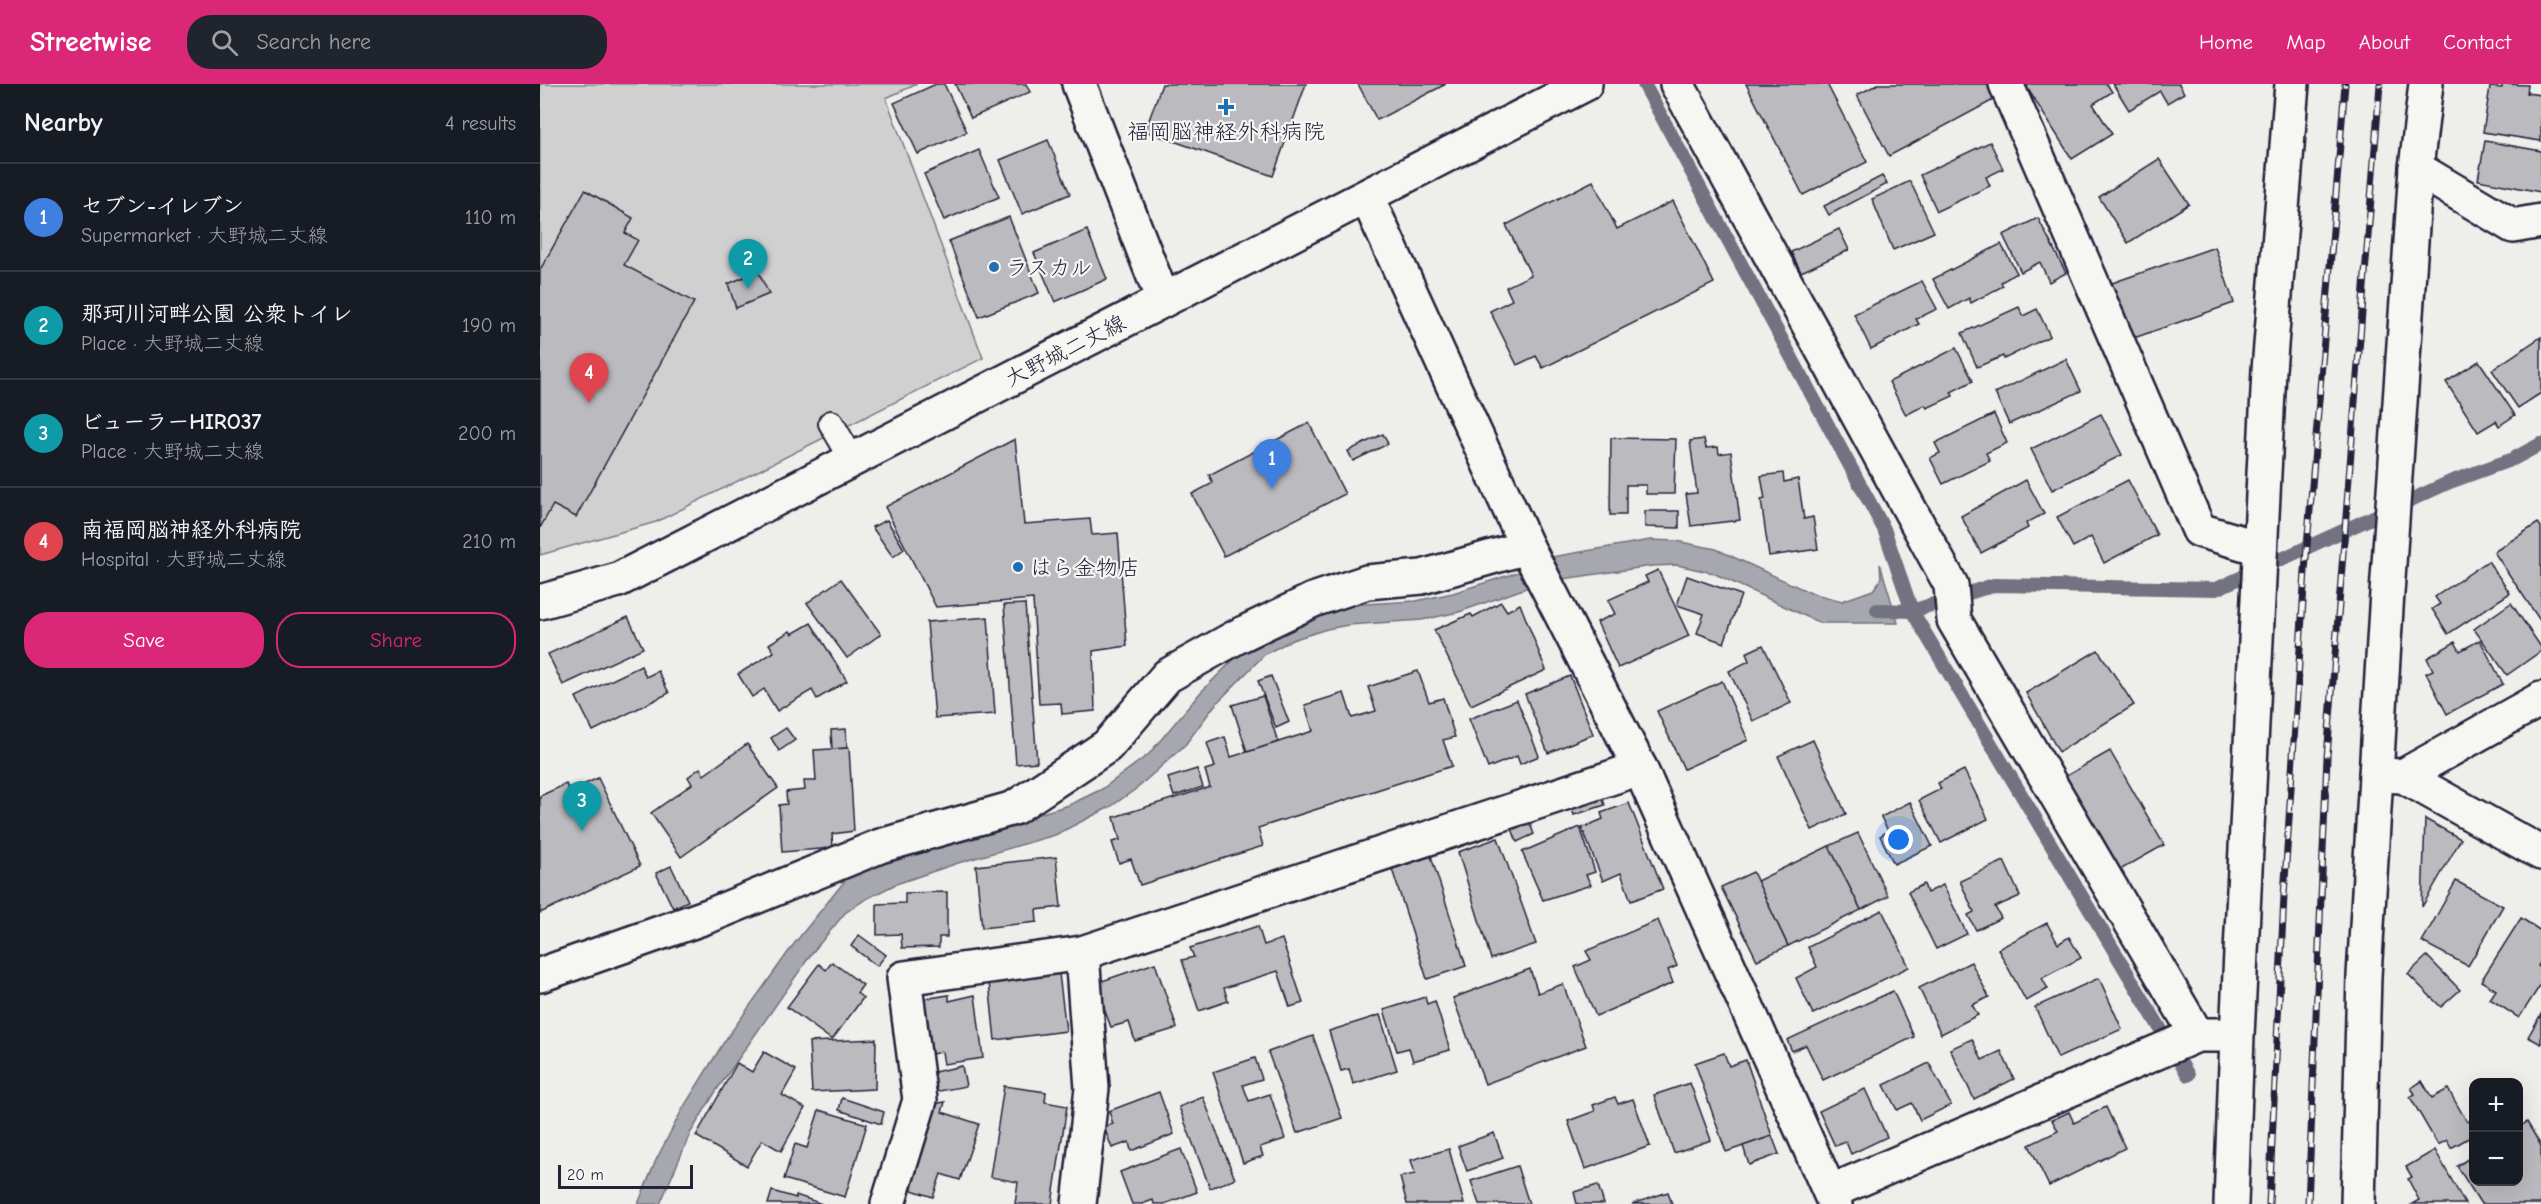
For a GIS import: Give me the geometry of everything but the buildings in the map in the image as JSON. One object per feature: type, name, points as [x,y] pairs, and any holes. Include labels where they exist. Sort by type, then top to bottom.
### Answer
[{"type":"street","points":[[1079,84],[1154,282],[1163,300]]},
{"type":"street","name":"大野城二丈線","points":[[540,603],[618,580],[1585,84]]},
{"type":"street","points":[[1677,84],[1951,585],[1954,620],[2197,1035]]},
{"type":"street","points":[[2006,84],[2199,530],[2259,548]]},
{"type":"street","points":[[2231,1204],[2255,628],[2269,360],[2292,84]]},
{"type":"street","points":[[2358,1204],[2364,976],[2389,776],[2386,608],[2416,168],[2426,84]]},
{"type":"street","points":[[2416,168],[2513,226],[2541,221]]},
{"type":"street","points":[[1367,197],[1380,220],[1527,547],[1640,768],[1833,1198],[2197,1035],[2237,1036]]},
{"type":"street","points":[[540,975],[711,915],[880,846],[1014,807],[1107,746],[1167,676],[1238,636],[1313,600],[1367,582],[1422,577],[1527,547]]},
{"type":"street","points":[[2389,776],[2541,699]]},
{"type":"street","points":[[888,1204],[920,1100],[904,978],[1082,953],[1640,768]]},
{"type":"street","points":[[2389,776],[2541,853]]},
{"type":"street","points":[[1079,1204],[1092,1088],[1082,953]]},
{"type":"lane","points":[[831,423],[852,459]]},
{"type":"shaded area","points":[[540,84],[917,84],[886,98],[983,358],[656,522],[540,555]]},
{"type":"shaded area","points":[[1650,540],[1676,541],[1716,549],[1811,593],[1842,601],[1873,590],[1881,579],[1880,564],[1898,623],[1820,623],[1713,573],[1677,565],[1652,566],[1556,580],[1529,587],[1459,612],[1422,620],[1348,625],[1292,640],[1265,654],[1215,705],[1185,745],[1136,789],[1110,807],[1055,835],[958,863],[896,884],[845,913],[812,953],[716,1091],[691,1132],[660,1204],[638,1204],[656,1160],[683,1108],[724,1042],[794,944],[847,878],[873,863],[1069,805],[1102,789],[1149,754],[1200,693],[1252,641],[1279,624],[1347,605],[1416,601],[1453,593],[1525,570],[1546,558]]},
{"type":"waterway","points":[[1644,84],[1884,529],[1912,611],[2188,1075]]},
{"type":"waterway","points":[[1877,610],[1912,611],[1994,585],[2216,589],[2450,482],[2513,459],[2541,444]]},
{"type":"railway","points":[[2269,1204],[2284,896],[2305,571],[2345,84]]},
{"type":"railway","points":[[2308,1204],[2327,757],[2380,84]]},
{"type":"place","name":"福岡脳神経外科病院","points":[[1226,107]]},
{"type":"place","name":"ラスカル","points":[[994,267]]},
{"type":"place","name":"那珂川河畔公園 公衆トイレ","points":[[748,289]]},
{"type":"place","name":"南福岡脳神経外科病院","points":[[589,403]]},
{"type":"place","name":"セブン-イレブン","points":[[1272,489]]},
{"type":"place","name":"はら金物店","points":[[1018,567]]},
{"type":"place","name":"ビューラーHIRO37","points":[[582,831]]}]
